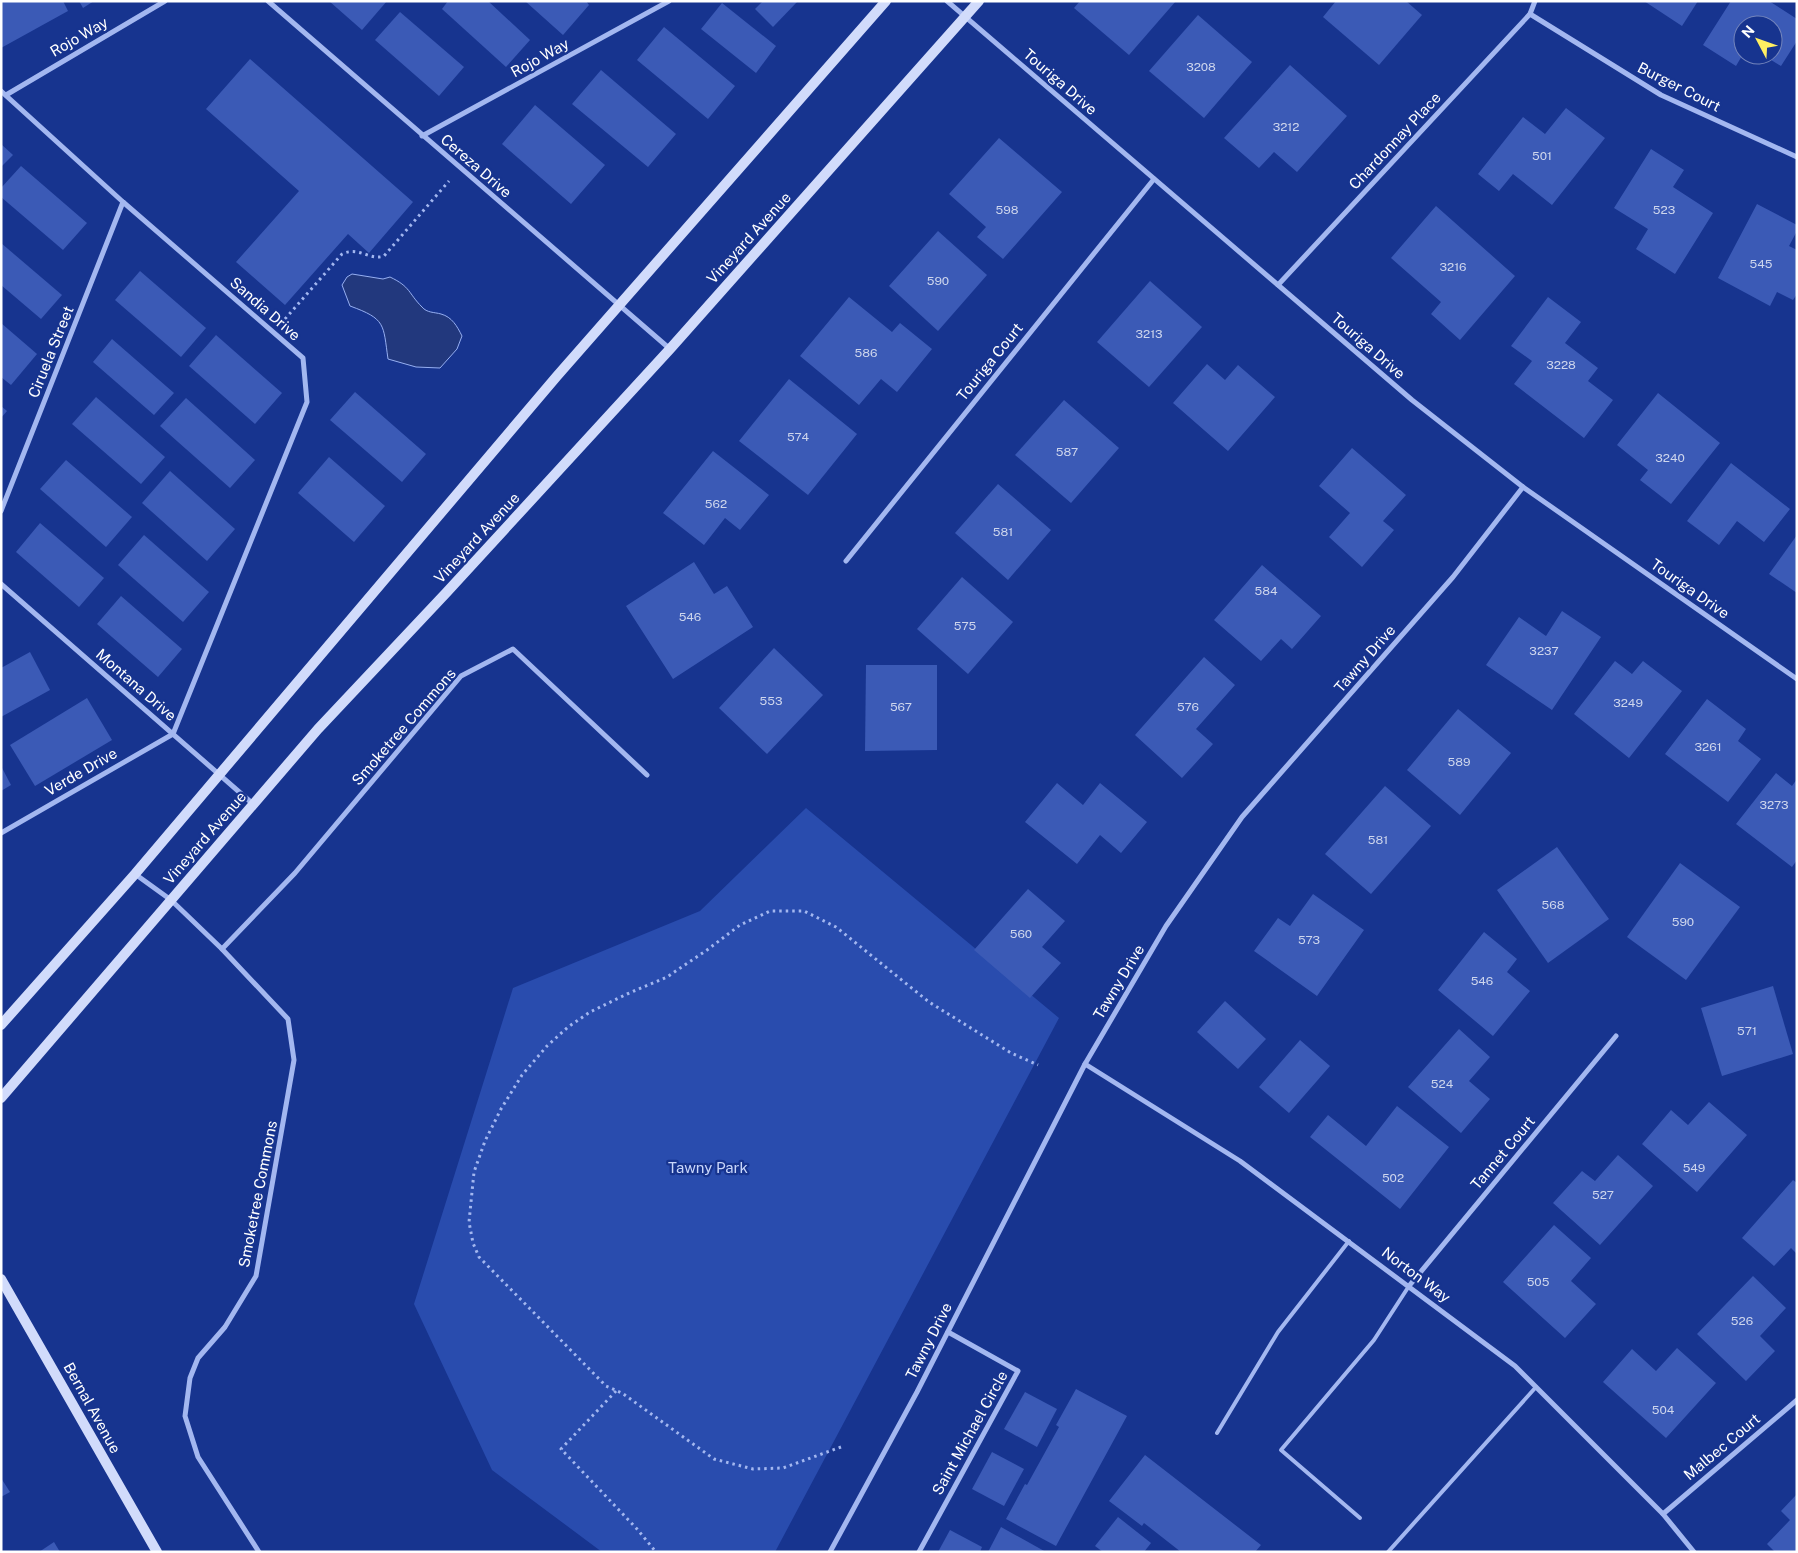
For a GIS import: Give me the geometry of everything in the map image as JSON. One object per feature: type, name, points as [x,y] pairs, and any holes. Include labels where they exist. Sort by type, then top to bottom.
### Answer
[{"type":"street","name":"Rojo Way","points":[[3,93],[165,1]]},
{"type":"street","name":"Cereza Drive","points":[[268,1],[670,349]]},
{"type":"street","name":"Rojo Way","points":[[422,136],[669,1]]},
{"type":"street","name":"Vineyard Avenue","points":[[1,1025],[135,874],[619,305],[886,1]]},
{"type":"street","name":"Touriga Drive","points":[[947,1],[1412,400],[1523,487],[1797,679]]},
{"type":"street","name":"Vineyard Avenue","points":[[1,1098],[318,729],[670,349],[979,1]]},
{"type":"street","points":[[1530,14],[1535,1]]},
{"type":"street","name":"Burger Court","points":[[1530,14],[1661,95],[1797,157]]},
{"type":"street","name":"Chardonnay Place","points":[[1278,285],[1530,14]]},
{"type":"street","name":"Sandia Drive","points":[[3,93],[123,202],[302,358],[307,402],[173,734]]},
{"type":"street","name":"Touriga Court","points":[[846,561],[1154,179]]},
{"type":"street","name":"Ciruela Street","points":[[1,511],[123,202]]},
{"type":"street","name":"Tawny Drive","points":[[830,1552],[948,1332],[1085,1064],[1166,926],[1242,817],[1453,577],[1523,487]]},
{"type":"street","name":"Montana Drive","points":[[1,584],[254,804]]},
{"type":"street","name":"Smoketree Commons","points":[[222,948],[295,873],[461,676],[513,649],[646,775]]},
{"type":"street","name":"Verde Drive","points":[[1,832],[173,734]]},
{"type":"street","name":"Smoketree Commons","points":[[135,874],[171,900],[222,948],[288,1020],[294,1060],[256,1276],[225,1327],[198,1358],[190,1378],[185,1416],[198,1457],[259,1552]]},
{"type":"street","name":"Tannet Court","points":[[1409,1286],[1616,1036]]},
{"type":"street","name":"Norton Way","points":[[1085,1064],[1240,1161],[1515,1366],[1662,1514],[1694,1552]]},
{"type":"street","name":"Bernal Avenue","points":[[1,1279],[156,1552]]},
{"type":"street","name":"Saint Michael Circle","points":[[919,1552],[1018,1371],[948,1332]]},
{"type":"street","name":"Malbec Court","points":[[1662,1514],[1797,1400]]},
{"type":"lane","points":[[1217,1433],[1278,1332],[1349,1241]]},
{"type":"lane","points":[[1360,1518],[1281,1450],[1374,1340],[1409,1286]]},
{"type":"lane","points":[[1388,1552],[1536,1387]]},
{"type":"path","points":[[273,332],[342,254],[356,251],[380,257],[384,256],[460,169]]},
{"type":"path","points":[[841,1447],[783,1468],[753,1469],[714,1458],[616,1390],[606,1386],[478,1257],[469,1222],[474,1172],[484,1141],[522,1075],[547,1046],[568,1027],[605,1005],[667,977],[740,925],[770,911],[804,911],[836,927],[929,1002],[1011,1053],[1038,1066]]},
{"type":"path","points":[[616,1390],[561,1450],[637,1529],[656,1552]]},
{"type":"green space","name":"Tawny Park","points":[[806,808],[1059,1018],[775,1552],[602,1552],[492,1470],[414,1304],[513,988],[700,911]]},
{"type":"shaded area","points":[[352,274],[383,279],[390,277],[402,284],[424,309],[445,315],[454,322],[462,336],[457,349],[440,368],[416,367],[388,359],[381,324],[377,319],[350,306],[342,285],[347,277]]},
{"type":"building","points":[[1,1],[63,1],[68,11],[1,48]]},
{"type":"building","points":[[79,1],[94,1],[83,8]]},
{"type":"building","points":[[329,1],[387,1],[362,30]]},
{"type":"building","points":[[448,1],[488,1],[530,40],[506,67],[442,9]]},
{"type":"building","points":[[525,1],[586,1],[589,5],[563,35]]},
{"type":"building","points":[[763,1],[798,1],[773,27],[755,9]]},
{"type":"building","points":[[1080,1],[1176,1],[1129,55],[1074,8]]},
{"type":"building","points":[[1336,1],[1406,1],[1422,15],[1379,65],[1323,17]]},
{"type":"building","points":[[1644,1],[1698,1],[1682,26]]},
{"type":"building","points":[[1731,1],[1769,1],[1797,19],[1797,41],[1783,63],[1783,15],[1733,15],[1733,64],[1703,45]]},
{"type":"building","points":[[722,3],[776,46],[756,73],[701,29]]},
{"type":"building","points":[[400,12],[464,67],[439,96],[375,40]]},
{"type":"building","points":[[1198,15],[1252,62],[1204,118],[1149,71]]},
{"type":"building","points":[[664,27],[735,86],[708,119],[637,60]]},
{"type":"building","points":[[250,59],[413,202],[369,253],[348,234],[285,305],[236,262],[299,191],[206,109]]},
{"type":"building","points":[[1290,65],[1347,116],[1297,172],[1274,152],[1259,168],[1224,138]]},
{"type":"building","points":[[601,70],[676,134],[648,167],[572,104]]},
{"type":"building","points":[[535,105],[605,165],[571,204],[502,144]]},
{"type":"building","points":[[1566,108],[1605,138],[1552,205],[1513,174],[1499,191],[1478,174],[1523,117],[1545,134]]},
{"type":"building","points":[[999,138],[1062,192],[1003,259],[977,237],[986,227],[949,194]]},
{"type":"building","points":[[1,144],[13,155],[1,167]]},
{"type":"building","points":[[1651,149],[1684,170],[1673,187],[1713,213],[1675,274],[1636,249],[1648,229],[1614,208]]},
{"type":"building","points":[[21,166],[87,223],[63,250],[1,197],[1,188]]},
{"type":"building","points":[[1757,204],[1797,225],[1797,231],[1789,246],[1797,250],[1797,294],[1793,300],[1777,292],[1770,306],[1718,278]]},
{"type":"building","points":[[1436,206],[1515,276],[1460,340],[1431,314],[1441,302],[1391,258]]},
{"type":"building","points":[[938,231],[987,275],[938,331],[889,286]]},
{"type":"building","points":[[1,243],[62,295],[41,319],[1,285]]},
{"type":"building","points":[[140,271],[206,328],[181,357],[115,300]]},
{"type":"building","points":[[1150,281],[1202,327],[1149,387],[1097,342]]},
{"type":"building","points":[[849,297],[892,332],[900,323],[932,349],[897,392],[881,379],[859,405],[800,356]]},
{"type":"building","points":[[1548,297],[1581,322],[1565,343],[1598,368],[1588,381],[1613,400],[1584,438],[1514,384],[1532,361],[1511,346]]},
{"type":"building","points":[[1,323],[37,354],[11,385],[1,377]]},
{"type":"building","points":[[216,335],[282,393],[255,424],[189,366]]},
{"type":"building","points":[[112,339],[174,393],[154,415],[93,362]]},
{"type":"building","points":[[1207,364],[1225,380],[1238,365],[1275,397],[1228,451],[1173,403]]},
{"type":"building","points":[[789,379],[857,434],[808,495],[739,441]]},
{"type":"building","points":[[355,392],[426,454],[402,482],[330,420]]},
{"type":"building","points":[[1658,393],[1720,443],[1671,504],[1640,480],[1648,470],[1617,445]]},
{"type":"building","points":[[96,397],[165,457],[141,484],[72,424]]},
{"type":"building","points":[[186,398],[255,460],[230,488],[160,426]]},
{"type":"building","points":[[1064,400],[1119,448],[1071,503],[1015,455]]},
{"type":"building","points":[[1,406],[7,411],[1,418]]},
{"type":"building","points":[[1352,448],[1406,495],[1383,521],[1394,530],[1362,567],[1329,537],[1350,513],[1319,486]]},
{"type":"building","points":[[713,451],[769,495],[740,530],[725,518],[704,545],[663,513]]},
{"type":"building","points":[[329,457],[385,506],[354,542],[298,493]]},
{"type":"building","points":[[66,460],[132,517],[106,547],[40,489]]},
{"type":"building","points":[[1731,463],[1790,509],[1764,542],[1737,521],[1719,545],[1687,521]]},
{"type":"building","points":[[170,471],[235,529],[207,561],[142,503]]},
{"type":"building","points":[[998,484],[1051,530],[1008,580],[955,533]]},
{"type":"building","points":[[40,523],[104,578],[79,607],[16,552]]},
{"type":"building","points":[[144,535],[209,592],[183,622],[118,565]]},
{"type":"building","points":[[1797,535],[1797,593],[1769,574]]},
{"type":"building","points":[[694,562],[714,594],[727,586],[753,627],[673,679],[626,606]]},
{"type":"building","points":[[1262,565],[1321,616],[1292,649],[1281,639],[1261,661],[1214,620]]},
{"type":"building","points":[[962,577],[1013,622],[968,674],[917,629]]},
{"type":"building","points":[[121,596],[182,649],[158,677],[97,624]]},
{"type":"building","points":[[1562,611],[1601,637],[1552,710],[1486,665],[1519,617],[1546,636]]},
{"type":"building","points":[[774,648],[823,695],[767,754],[719,708]]},
{"type":"building","points":[[30,652],[50,690],[1,717],[1,668]]},
{"type":"building","points":[[1204,657],[1235,685],[1196,729],[1213,744],[1182,778],[1135,735]]},
{"type":"building","points":[[1615,661],[1632,674],[1643,661],[1682,691],[1629,758],[1574,714]]},
{"type":"building","points":[[866,665],[937,665],[937,750],[865,751]]},
{"type":"building","points":[[87,698],[112,740],[35,786],[10,745]]},
{"type":"building","points":[[1707,699],[1746,729],[1738,741],[1761,759],[1728,802],[1665,754]]},
{"type":"building","points":[[1458,709],[1511,753],[1460,815],[1407,770]]},
{"type":"building","points":[[1,766],[11,785],[1,791]]},
{"type":"building","points":[[1776,773],[1792,786],[1797,779],[1797,860],[1792,867],[1736,824]]},
{"type":"building","points":[[1057,783],[1083,805],[1100,783],[1147,822],[1121,853],[1100,835],[1077,864],[1025,822]]},
{"type":"building","points":[[1385,786],[1431,826],[1371,894],[1325,854]]},
{"type":"building","points":[[1557,847],[1609,919],[1548,963],[1497,890]]},
{"type":"building","points":[[1680,863],[1740,907],[1686,980],[1627,937]]},
{"type":"building","points":[[1028,889],[1065,921],[1042,947],[1061,963],[1030,998],[974,950]]},
{"type":"building","points":[[1313,894],[1364,930],[1317,996],[1254,951],[1278,918],[1290,926]]},
{"type":"building","points":[[1484,932],[1517,959],[1507,972],[1530,991],[1493,1036],[1438,990]]},
{"type":"building","points":[[1773,986],[1793,1054],[1722,1076],[1701,1008]]},
{"type":"building","points":[[1225,1001],[1266,1039],[1238,1069],[1197,1032]]},
{"type":"building","points":[[1459,1029],[1490,1057],[1469,1081],[1490,1099],[1461,1133],[1408,1087]]},
{"type":"building","points":[[1300,1040],[1330,1066],[1289,1113],[1259,1087]]},
{"type":"building","points":[[1709,1102],[1747,1135],[1697,1192],[1642,1144],[1671,1110],[1688,1125]]},
{"type":"building","points":[[1397,1106],[1449,1147],[1400,1209],[1310,1137],[1328,1115],[1366,1146]]},
{"type":"building","points":[[1618,1155],[1653,1186],[1600,1245],[1553,1203],[1582,1171],[1595,1181]]},
{"type":"building","points":[[1793,1180],[1797,1183],[1797,1254],[1791,1248],[1774,1266],[1742,1238]]},
{"type":"building","points":[[1554,1225],[1591,1258],[1571,1281],[1596,1304],[1565,1338],[1503,1282]]},
{"type":"building","points":[[1753,1276],[1786,1308],[1760,1336],[1775,1351],[1746,1381],[1697,1334]]},
{"type":"building","points":[[1677,1348],[1716,1383],[1666,1438],[1603,1382],[1632,1349],[1656,1371]]},
{"type":"building","points":[[1076,1389],[1127,1416],[1056,1546],[1006,1519],[1059,1427],[1056,1425]]},
{"type":"building","points":[[1025,1392],[1057,1409],[1037,1447],[1004,1429]]},
{"type":"building","points":[[992,1452],[1024,1469],[1004,1506],[972,1489]]},
{"type":"building","points":[[1145,1455],[1261,1545],[1255,1552],[1181,1552],[1144,1523],[1142,1526],[1109,1501]]},
{"type":"building","points":[[1,1478],[10,1492],[1,1497]]},
{"type":"building","points":[[1797,1494],[1797,1552],[1775,1552],[1767,1544],[1790,1520],[1781,1511]]},
{"type":"building","points":[[1118,1517],[1151,1543],[1144,1552],[1103,1552],[1095,1546]]},
{"type":"building","points":[[1001,1527],[1046,1552],[988,1552]]},
{"type":"building","points":[[950,1530],[982,1547],[980,1552],[938,1552]]},
{"type":"building","points":[[54,1542],[60,1552],[39,1552]]}]
